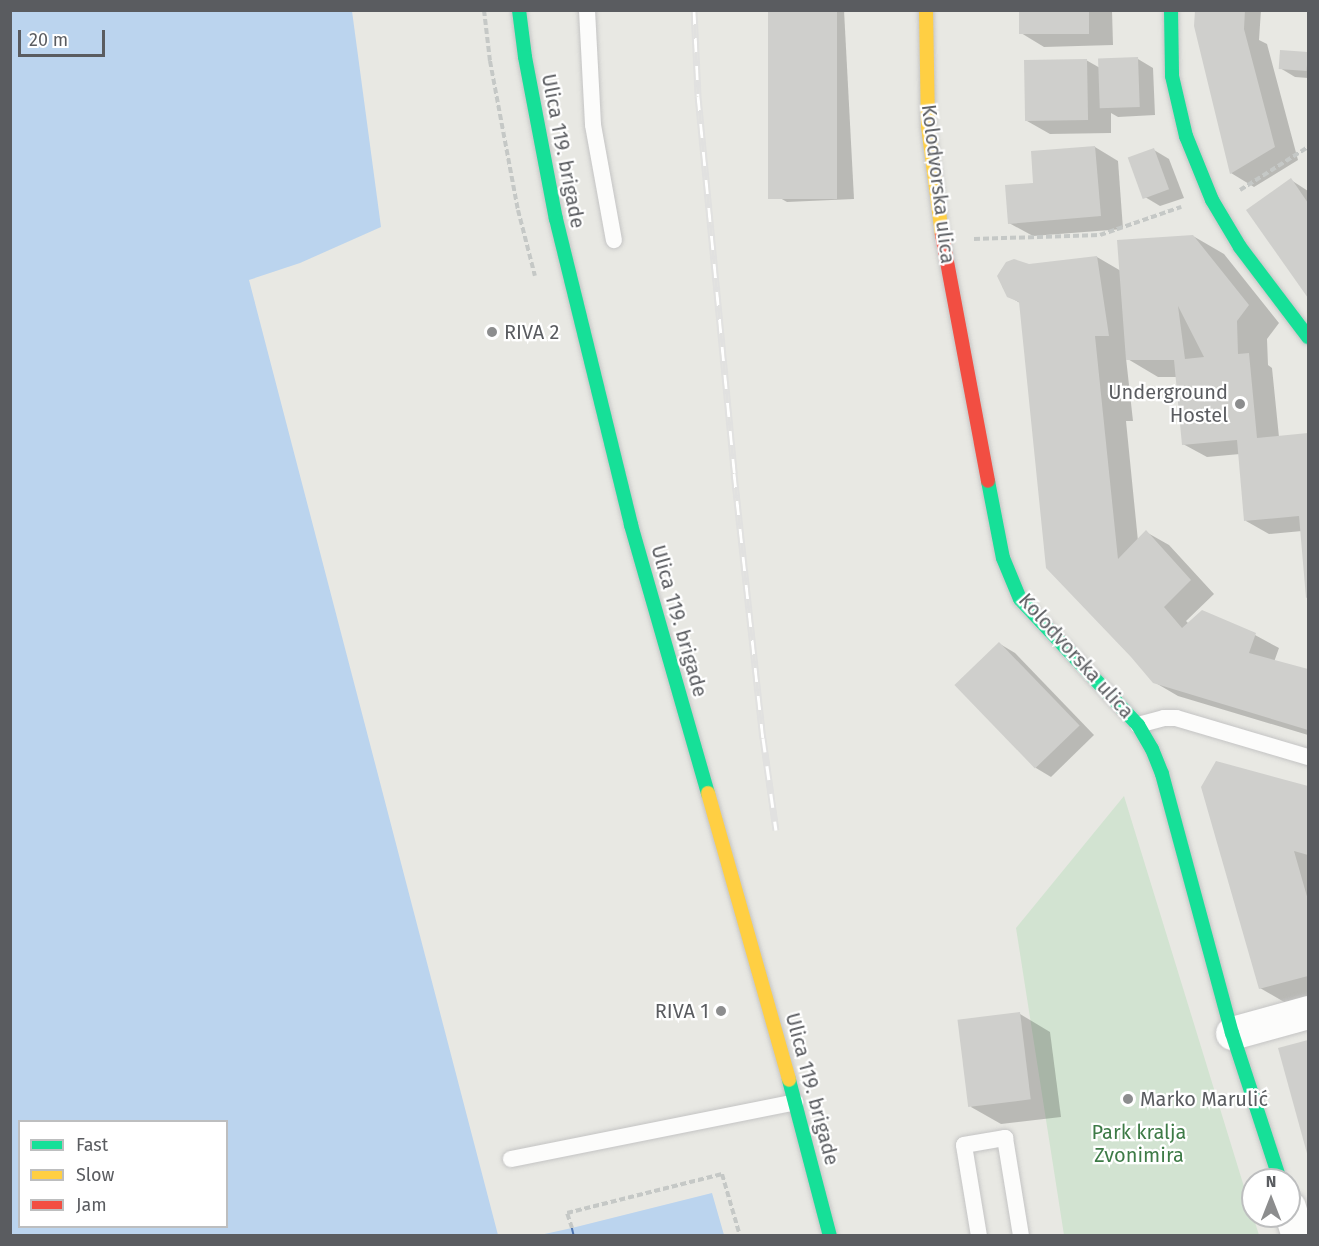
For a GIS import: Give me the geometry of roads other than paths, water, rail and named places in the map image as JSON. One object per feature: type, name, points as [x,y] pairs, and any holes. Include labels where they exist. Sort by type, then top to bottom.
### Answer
[{"type":"main road","name":"Ulica 119. brigade","points":[[519,10],[525,57],[556,219],[631,525],[795,1102],[830,1236]]},
{"type":"main road","name":"Kolodvorska ulica","points":[[926,10],[928,126],[943,240],[1003,558],[1020,599],[1138,725],[1152,749],[1162,774],[1232,1033],[1276,1168]]},
{"type":"main road","points":[[1171,10],[1172,76],[1186,136],[1212,200],[1240,247],[1308,337]]},
{"type":"street","points":[[1232,1033],[1308,1012]]},
{"type":"lane","points":[[587,10],[593,125],[614,240]]},
{"type":"lane","points":[[1138,725],[1164,718],[1176,718],[1308,757]]},
{"type":"lane","points":[[511,1159],[795,1102]]},
{"type":"lane","points":[[979,1236],[963,1145],[1005,1138],[1021,1236]]},
{"type":"water","points":[[10,11],[352,11],[381,227],[300,263],[249,280],[498,1235],[11,1235]]},
{"type":"water","points":[[712,1193],[724,1235],[540,1235],[572,1228]]},
{"type":"railway","points":[[694,10],[698,96],[734,473],[763,738],[776,830]]},
{"type":"place","name":"RIVA 2","points":[[492,332]]},
{"type":"place","name":"Underground Hostel","points":[[1240,404]]},
{"type":"place","name":"RIVA 1","points":[[721,1011]]},
{"type":"place","name":"Marko Marulić","points":[[1128,1099]]},
{"type":"park label","name":"Park kralja Zvonimira","points":[[1139,1144]]}]
